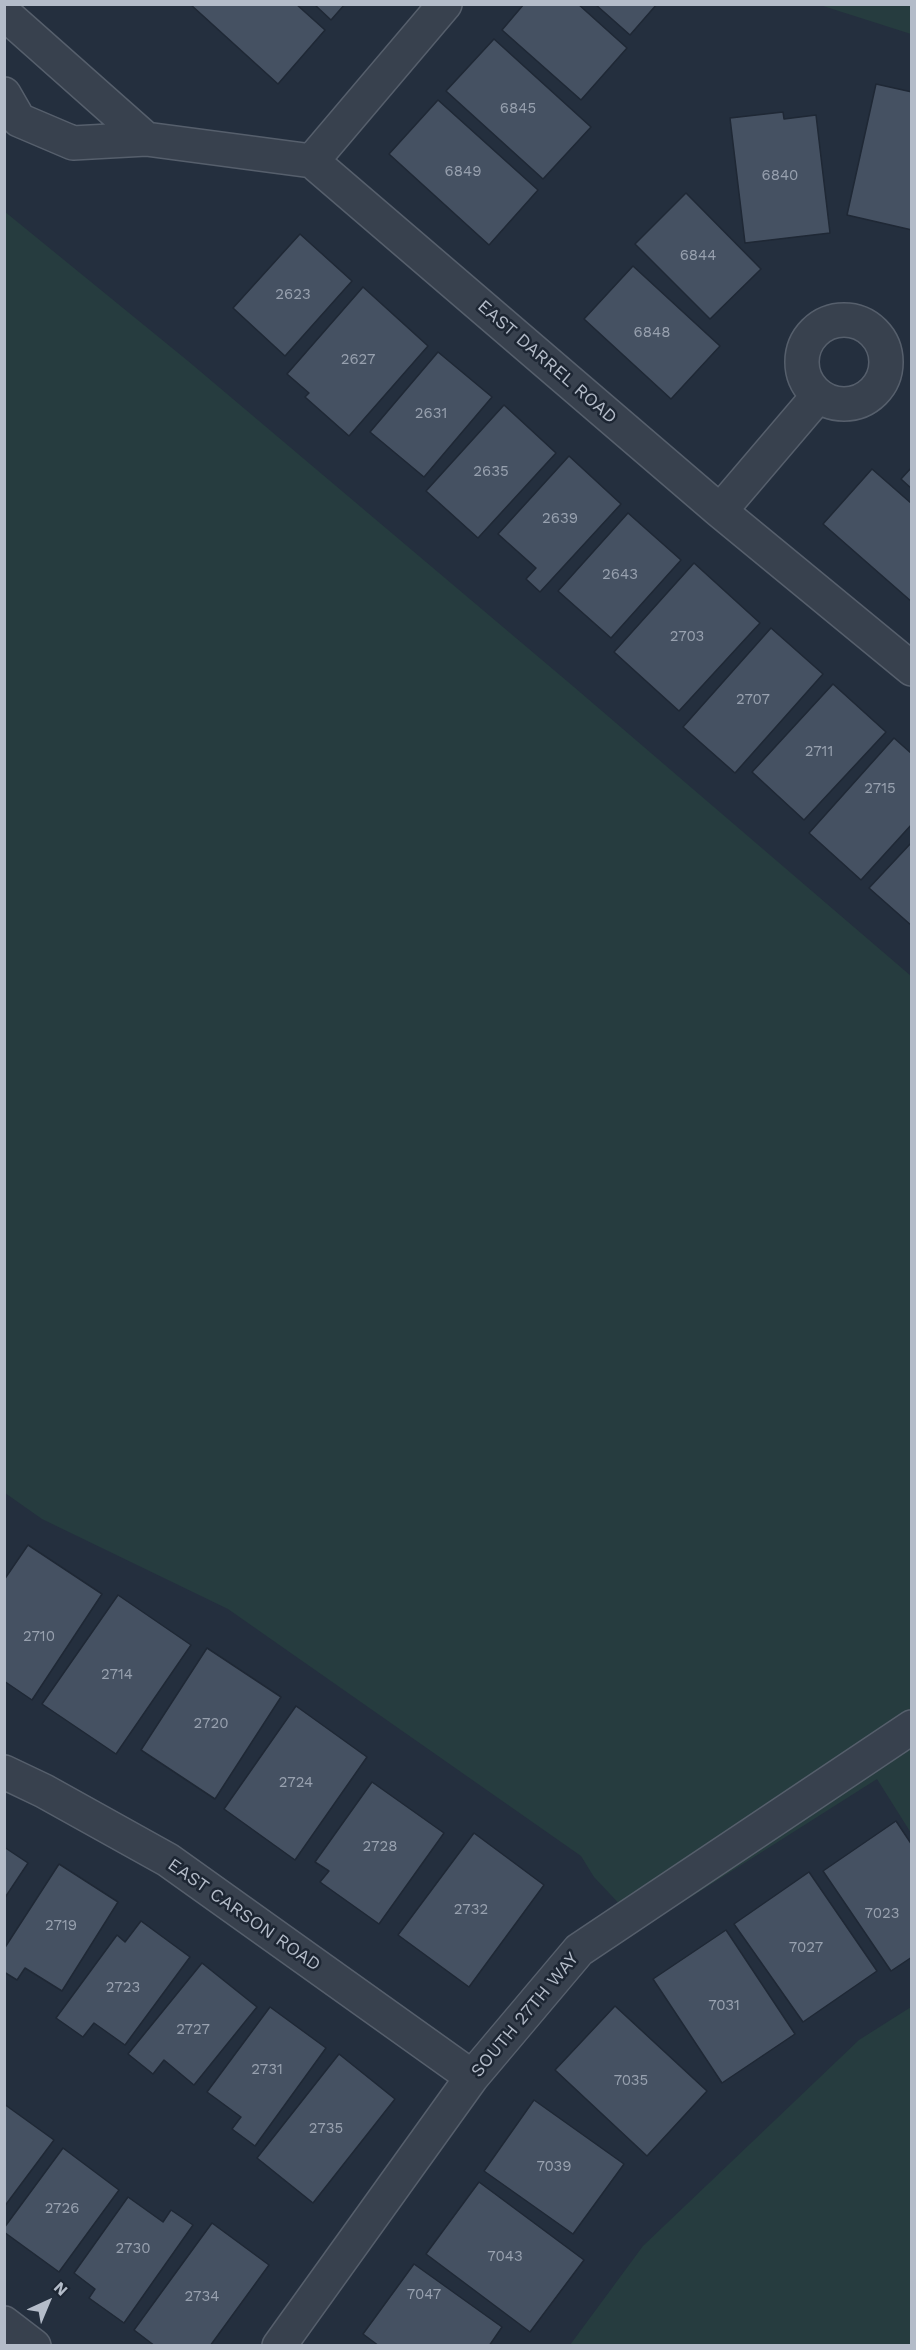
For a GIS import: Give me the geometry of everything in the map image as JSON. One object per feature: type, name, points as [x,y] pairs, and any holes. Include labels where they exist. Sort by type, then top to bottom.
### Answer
[{"type":"street","points":[[4,94],[19,120],[73,143],[146,139],[312,161],[445,4]]},
{"type":"street","points":[[4,13],[146,139]]},
{"type":"street","name":"EAST DARREL ROAD","points":[[312,161],[720,511],[912,669]]},
{"type":"street","points":[[720,511],[818,396]]},
{"type":"street","name":"SOUTH 27TH WAY","points":[[279,2346],[472,2077],[579,1950],[912,1727]]},
{"type":"street","name":"EAST CARSON ROAD","points":[[4,1772],[44,1791],[168,1860],[472,2077]]},
{"type":"street","points":[[4,2324],[34,2346]]},
{"type":"green space","points":[[820,5],[911,5],[911,34]]},
{"type":"green space","points":[[4,211],[188,361],[911,976],[911,1833],[877,1779],[642,1928],[594,1877],[581,1856],[228,1609],[42,1519],[5,1493]]},
{"type":"green space","points":[[911,2007],[911,2345],[570,2345],[643,2246],[859,2040]]},
{"type":"building","points":[[190,4],[296,4],[325,30],[278,84]]},
{"type":"building","points":[[314,4],[345,4],[331,20]]},
{"type":"building","points":[[524,4],[578,4],[627,48],[581,100],[502,30]]},
{"type":"building","points":[[595,4],[657,4],[630,35]]},
{"type":"building","points":[[494,39],[591,127],[543,179],[446,91]]},
{"type":"building","points":[[876,84],[912,92],[912,230],[847,215]]},
{"type":"building","points":[[438,100],[538,190],[489,245],[389,154]]},
{"type":"building","points":[[783,112],[784,119],[816,115],[830,233],[745,243],[730,118]]},
{"type":"building","points":[[686,193],[761,269],[710,319],[635,244]]},
{"type":"building","points":[[300,234],[352,281],[285,356],[233,308]]},
{"type":"building","points":[[633,266],[720,346],[671,399],[584,319]]},
{"type":"building","points":[[363,287],[428,346],[349,436],[305,397],[309,393],[287,374]]},
{"type":"building","points":[[438,352],[492,397],[424,477],[370,432]]},
{"type":"building","points":[[504,405],[556,453],[478,538],[426,491]]},
{"type":"building","points":[[569,456],[621,504],[540,592],[526,579],[536,568],[498,534]]},
{"type":"building","points":[[912,467],[912,489],[901,479]]},
{"type":"building","points":[[872,469],[912,504],[912,602],[823,524]]},
{"type":"building","points":[[628,513],[681,560],[611,638],[558,591]]},
{"type":"building","points":[[694,563],[760,623],[679,711],[614,652]]},
{"type":"building","points":[[771,628],[823,674],[735,773],[683,727]]},
{"type":"building","points":[[833,684],[886,732],[804,820],[752,772]]},
{"type":"building","points":[[894,738],[912,754],[912,824],[861,880],[809,833]]},
{"type":"building","points":[[912,842],[912,926],[869,888]]},
{"type":"building","points":[[28,1545],[102,1594],[32,1700],[4,1681],[4,1580]]},
{"type":"building","points":[[118,1595],[191,1645],[116,1754],[42,1704]]},
{"type":"building","points":[[207,1648],[281,1697],[215,1799],[141,1750]]},
{"type":"building","points":[[296,1706],[367,1757],[295,1860],[224,1809]]},
{"type":"building","points":[[372,1782],[444,1833],[379,1924],[320,1882],[329,1871],[315,1862]]},
{"type":"building","points":[[896,1821],[912,1845],[912,1957],[891,1971],[823,1871]]},
{"type":"building","points":[[474,1833],[544,1885],[469,1987],[398,1935]]},
{"type":"building","points":[[4,1847],[28,1863],[4,1899]]},
{"type":"building","points":[[59,1864],[118,1902],[62,1991],[25,1968],[17,1980],[4,1972],[4,1949]]},
{"type":"building","points":[[809,1872],[877,1971],[803,2022],[734,1924]]},
{"type":"building","points":[[141,1921],[190,1957],[125,2045],[94,2023],[83,2037],[56,2018],[117,1935],[125,1942]]},
{"type":"building","points":[[726,1930],[795,2034],[722,2083],[653,1979]]},
{"type":"building","points":[[202,1963],[257,2007],[194,2085],[164,2060],[153,2074],[128,2054]]},
{"type":"building","points":[[615,2006],[707,2091],[647,2156],[555,2070]]},
{"type":"building","points":[[270,2007],[326,2048],[255,2146],[232,2129],[241,2117],[207,2092]]},
{"type":"building","points":[[339,2054],[395,2099],[313,2203],[257,2158]]},
{"type":"building","points":[[534,2100],[624,2164],[573,2234],[484,2171]]},
{"type":"building","points":[[4,2104],[54,2140],[4,2207]]},
{"type":"building","points":[[63,2148],[119,2190],[59,2272],[4,2232],[4,2228]]},
{"type":"building","points":[[479,2182],[584,2260],[530,2332],[426,2254]]},
{"type":"building","points":[[128,2197],[163,2222],[171,2210],[193,2225],[124,2323],[89,2298],[95,2289],[74,2273]]},
{"type":"building","points":[[212,2223],[269,2265],[210,2346],[155,2346],[134,2330]]},
{"type":"building","points":[[414,2264],[502,2327],[489,2346],[379,2346],[363,2334]]}]
